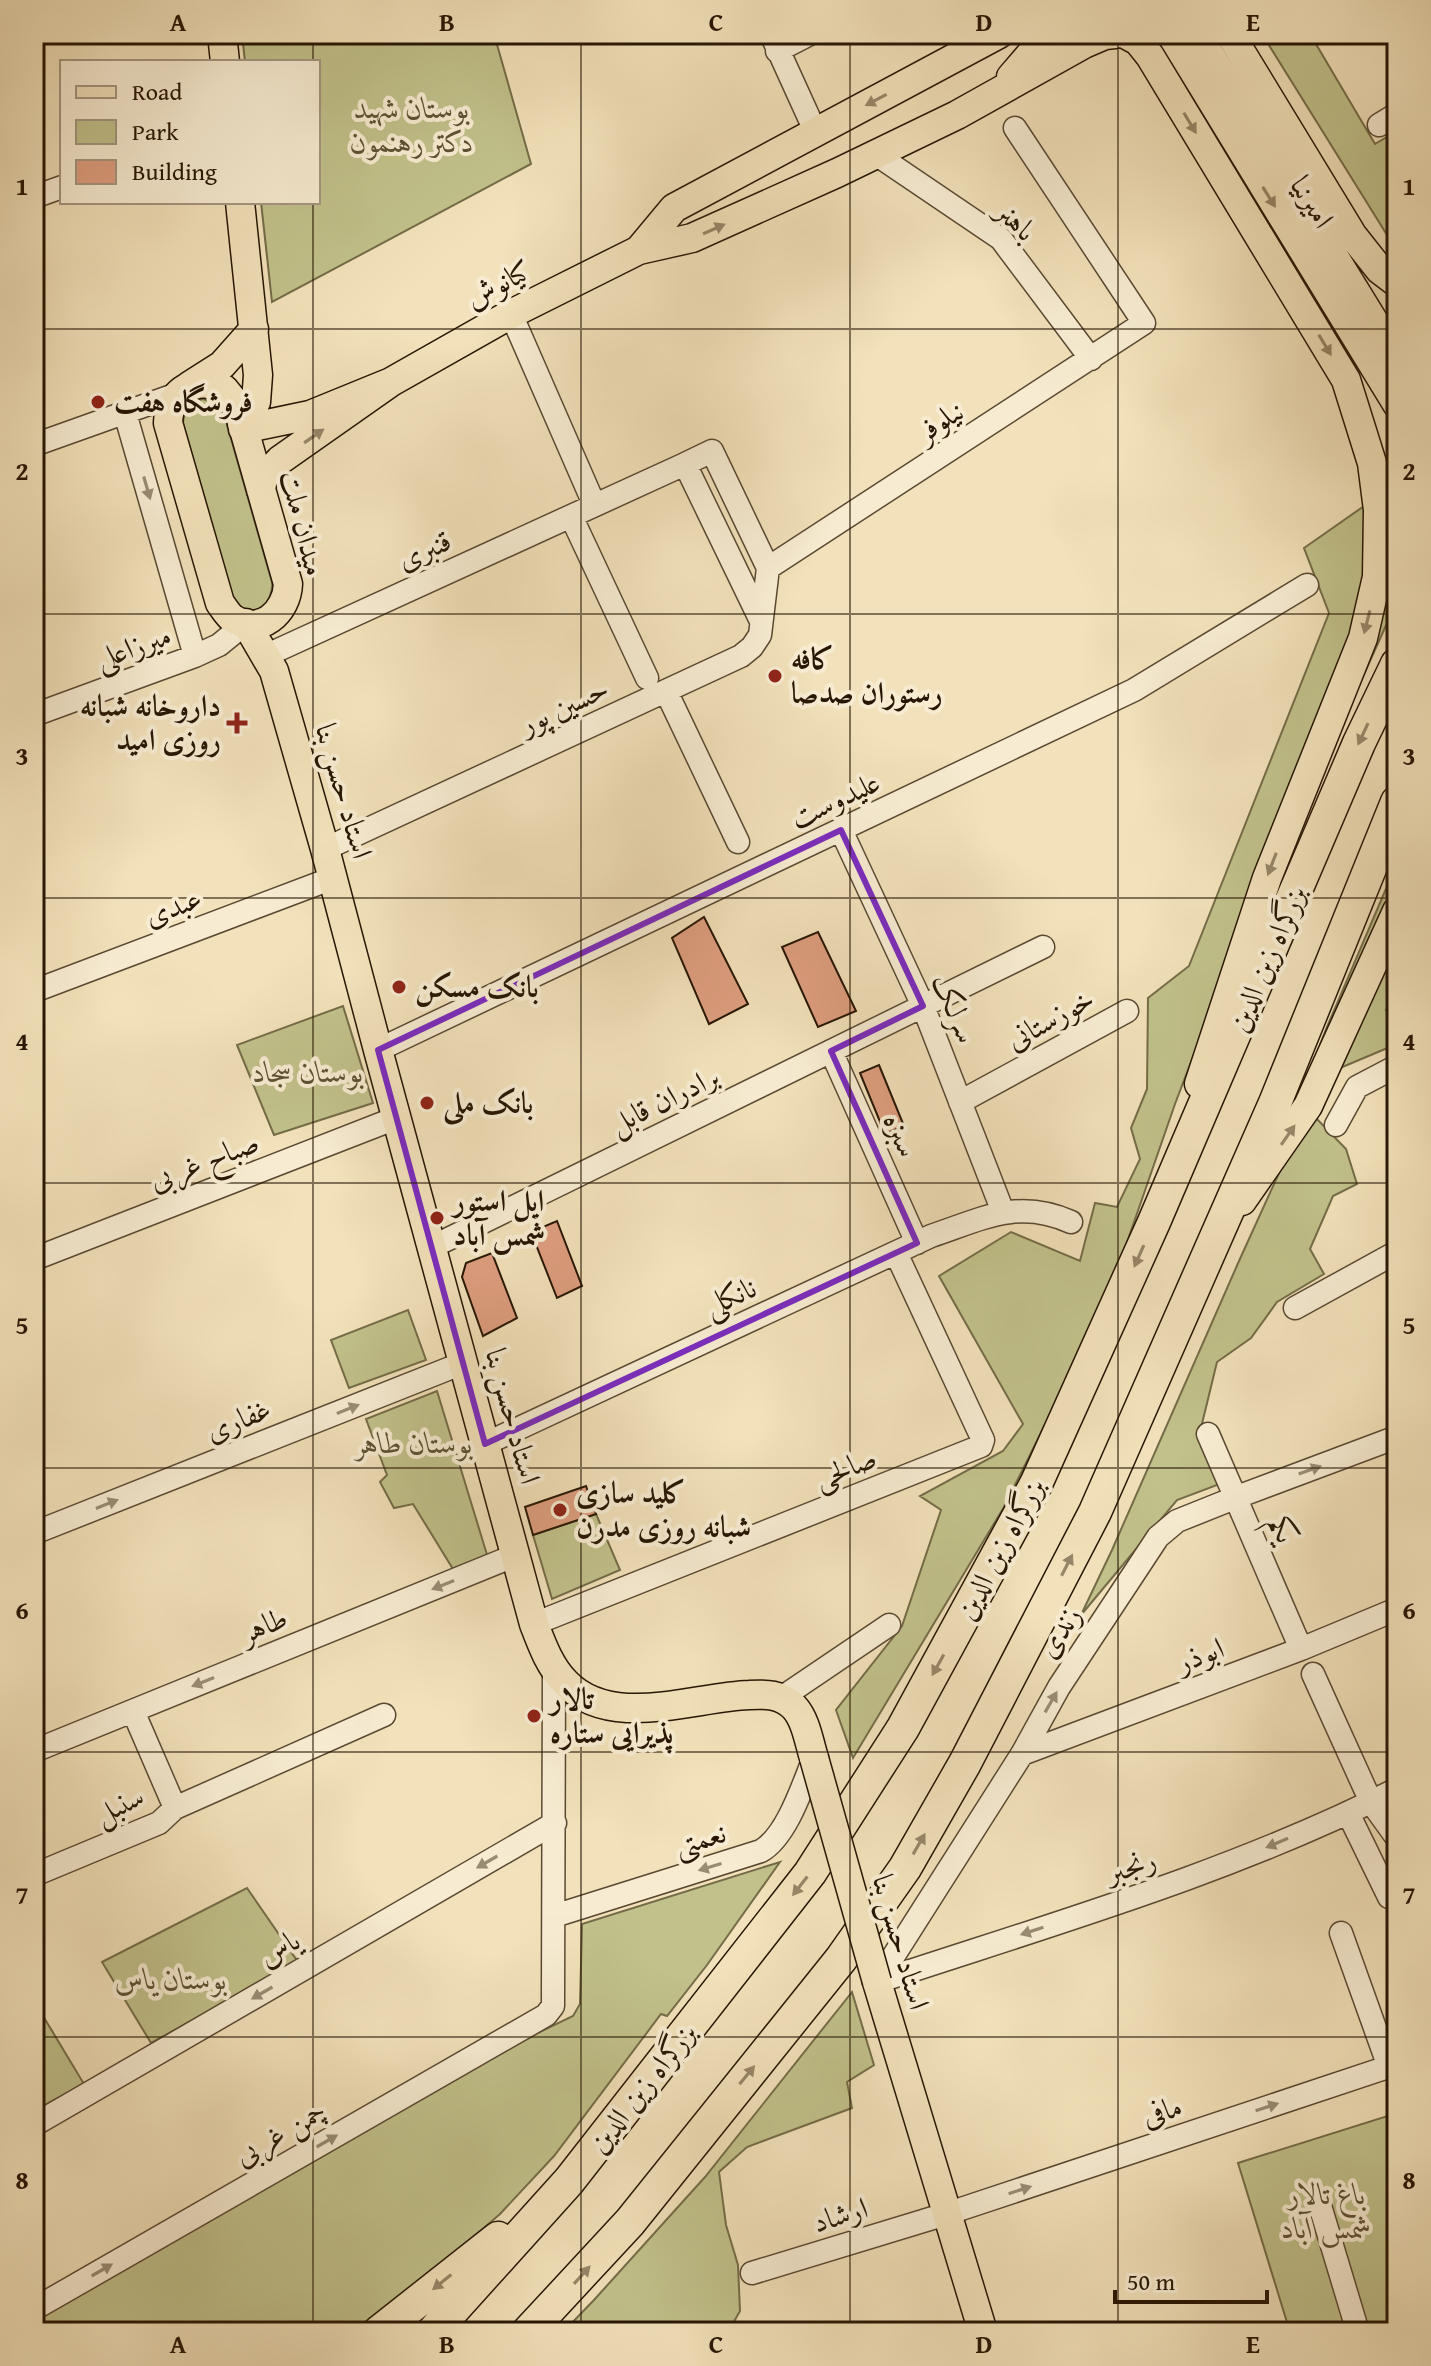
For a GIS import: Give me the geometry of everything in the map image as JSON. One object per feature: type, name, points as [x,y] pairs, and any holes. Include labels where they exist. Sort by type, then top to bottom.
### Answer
[{"type":"highway","name":"بزرگراه زین الدین","points":[[433,2332],[569,2181],[810,1873],[903,1728],[1036,1484],[1154,1222],[1359,743],[1397,664]]},
{"type":"highway","name":"بزرگراه زین الدین","points":[[528,2332],[630,2222],[841,1959],[905,1868],[965,1763],[1095,1512],[1275,1103],[1397,802]]},
{"type":"highway","points":[[379,2332],[569,2181]]},
{"type":"main road","points":[[222,34],[225,60]]},
{"type":"main road","points":[[639,250],[674,208],[999,34]]},
{"type":"main road","points":[[997,93],[1048,34]]},
{"type":"main road","points":[[639,250],[692,238],[837,173],[957,115],[1084,44],[1115,34]]},
{"type":"main road","points":[[1125,34],[1138,41],[1150,56],[1346,380],[1372,463],[1378,510],[1377,577],[1363,638],[1267,878],[1154,1222]]},
{"type":"main road","name":"امیرنیا","points":[[1171,34],[1397,404]]},
{"type":"main road","name":"امیرنیا","points":[[1197,34],[1397,359]]},
{"type":"main road","points":[[1230,34],[1353,236],[1380,270],[1397,283]]},
{"type":"main road","points":[[945,64],[922,97],[925,108],[931,114],[942,117],[957,115]]},
{"type":"main road","points":[[240,204],[258,375],[256,402],[242,426]]},
{"type":"main road","name":"کیانوش","points":[[261,490],[263,478],[280,460],[391,382],[511,314],[639,250]]},
{"type":"main road","points":[[254,329],[222,365],[181,391],[168,413],[168,423],[220,603],[232,618],[246,623],[276,660]]},
{"type":"main road","name":"کیانوش","points":[[242,426],[310,415],[391,382]]},
{"type":"main road","name":"میدان ملت","points":[[181,391],[205,383],[224,389],[237,405],[288,584],[286,599],[279,612],[261,623],[246,623]]},
{"type":"main road","points":[[276,660],[286,599]]},
{"type":"main road","name":"استاد حسن بنا","points":[[276,660],[396,1118],[534,1624],[554,1667],[567,1685],[598,1702],[628,1709],[769,1694],[791,1704],[801,1717],[983,2332]]},
{"type":"main road","points":[[1211,1245],[1308,1106],[1397,911]]},
{"type":"street","points":[[810,34],[774,43],[816,133]]},
{"type":"street","name":"نیلوفر","points":[[768,568],[1144,323],[1015,128]]},
{"type":"street","name":"باهنر","points":[[874,153],[1001,239],[1091,359]]},
{"type":"street","points":[[34,197],[60,188]]},
{"type":"street","points":[[511,314],[594,504]]},
{"type":"street","points":[[34,445],[181,391]]},
{"type":"street","points":[[125,413],[195,656]]},
{"type":"street","name":"قنبری","points":[[276,660],[594,504],[712,451],[768,568]]},
{"type":"street","points":[[685,464],[763,624]]},
{"type":"street","points":[[571,516],[647,678]]},
{"type":"street","name":"حسین پور","points":[[325,849],[741,656],[760,635],[768,568]]},
{"type":"street","name":"علیدوست","points":[[378,1050],[1134,690],[1307,585]]},
{"type":"street","name":"میرزاعلی","points":[[34,715],[195,656],[219,645],[246,623]]},
{"type":"street","points":[[666,691],[738,842]]},
{"type":"street","name":"سرلک","points":[[841,830],[923,1006],[1003,1212]]},
{"type":"street","name":"عبدی","points":[[34,991],[333,878]]},
{"type":"street","name":"برادران قابل","points":[[432,1247],[1043,947]]},
{"type":"street","name":"خوزستانی","points":[[960,1102],[1127,1011]]},
{"type":"street","name":"سبزه","points":[[831,1051],[906,1248]]},
{"type":"street","points":[[1336,1125],[1357,1087],[1397,1066]]},
{"type":"street","name":"صباح غربی","points":[[34,1259],[396,1118]]},
{"type":"street","points":[[1003,1212],[1051,1213],[1071,1222]]},
{"type":"street","name":"نانکلی","points":[[485,1444],[906,1248],[1003,1212]]},
{"type":"street","name":"صالحی","points":[[534,1624],[981,1446],[983,1440],[906,1248]]},
{"type":"street","points":[[1295,1308],[1397,1252]]},
{"type":"street","name":"غفاری","points":[[34,1533],[463,1363]]},
{"type":"street","name":"یکم","points":[[1208,1434],[1301,1649]]},
{"type":"street","name":"زندی","points":[[877,1982],[1022,1754],[1059,1687],[1158,1537],[1177,1521],[1397,1437]]},
{"type":"street","name":"طاهر","points":[[34,1751],[516,1555]]},
{"type":"street","name":"ابوذر","points":[[1022,1754],[1301,1649],[1397,1609]]},
{"type":"street","points":[[781,1698],[889,1625]]},
{"type":"street","points":[[554,1667],[554,1916]]},
{"type":"street","points":[[1313,1674],[1371,1802],[1397,1838]]},
{"type":"street","name":"سنبل","points":[[34,1875],[159,1823],[175,1808],[133,1711]]},
{"type":"street","points":[[175,1808],[384,1715]]},
{"type":"street","name":"نعمتی","points":[[554,1916],[770,1846],[790,1813],[814,1758]]},
{"type":"street","name":"رنجبر","points":[[877,1982],[1206,1873],[1397,1789]]},
{"type":"street","points":[[1348,1813],[1389,1897]]},
{"type":"street","name":"یاس","points":[[34,2125],[555,1823]]},
{"type":"street","name":"چمن غربی","points":[[34,2309],[546,2015],[553,2006],[554,1916]]},
{"type":"street","points":[[1341,1933],[1393,2066]]},
{"type":"street","name":"مافی","points":[[946,2214],[1393,2066]]},
{"type":"street","points":[[1318,2199],[1358,2332]]},
{"type":"street","name":"ارشاد","points":[[752,2273],[946,2214]]},
{"type":"highlighted area","points":[[841,830],[923,1006],[831,1051],[917,1243],[485,1444],[378,1050]]},
{"type":"green space","name":"بوستان شهید دکتر رهنمون","points":[[242,34],[494,34],[531,164],[272,302],[261,204],[320,204],[320,60],[245,60]]},
{"type":"green space","points":[[1262,34],[1310,34],[1375,144],[1397,131],[1397,251]]},
{"type":"green space","points":[[203,399],[216,403],[224,414],[272,582],[267,602],[251,612],[237,605],[231,594],[183,423],[188,407]]},
{"type":"green space","points":[[1382,465],[1397,467],[1397,601],[1343,721]]},
{"type":"green space","points":[[1367,504],[1370,557],[1354,634],[1175,1104],[1107,1300],[1004,1507],[853,1758],[836,1710],[902,1626],[941,1510],[920,1496],[1003,1451],[1023,1424],[939,1276],[1011,1232],[1080,1261],[1095,1203],[1117,1207],[1140,1159],[1131,1128],[1147,1089],[1148,998],[1189,966],[1329,613],[1304,548]]},
{"type":"green space","points":[[1397,863],[1397,891],[1296,1107],[1327,1027]]},
{"type":"green space","points":[[1397,939],[1397,1005],[1386,1010],[1397,1033],[1397,1044],[1340,1068]]},
{"type":"green space","name":"بوستان سجاد","points":[[343,1006],[373,1103],[274,1135],[237,1045]]},
{"type":"green space","points":[[1314,1116],[1346,1149],[1357,1184],[1333,1196],[1310,1249],[1324,1274],[1277,1302],[1251,1338],[1217,1362],[1200,1432],[1225,1482],[1177,1500],[1081,1615],[1284,1162]]},
{"type":"green space","points":[[408,1310],[426,1360],[349,1388],[331,1340]]},
{"type":"green space","name":"بوستان طاهر","points":[[437,1391],[488,1558],[453,1569],[413,1504],[394,1508],[380,1482],[387,1475],[366,1419]]},
{"type":"green space","points":[[596,1514],[620,1570],[552,1599],[533,1535]]},
{"type":"green space","points":[[780,1862],[707,1965],[667,2016],[661,2014],[554,2156],[500,2214],[417,2286],[357,2332],[34,2332],[34,2321],[461,2070],[573,2016],[580,2004],[582,1924]]},
{"type":"green space","name":"بوستان یاس","points":[[247,1888],[298,1962],[151,2043],[102,1962]]},
{"type":"green space","points":[[852,1992],[874,2065],[847,2082],[852,2108],[747,2147],[719,2172],[726,2225],[738,2265],[740,2311],[728,2332],[563,2332],[705,2177]]},
{"type":"green space","name":"بوستان یاس","points":[[34,2001],[84,2084],[34,2111]]},
{"type":"green space","name":"باغ تالار شمس آباد","points":[[1397,2113],[1397,2332],[1290,2332],[1238,2163]]},
{"type":"building","points":[[704,917],[748,1004],[709,1024],[672,938]]},
{"type":"building","points":[[818,932],[856,1011],[818,1027],[782,947]]},
{"type":"building","points":[[879,1065],[904,1126],[885,1134],[860,1073]]},
{"type":"building","points":[[557,1221],[582,1286],[557,1298],[531,1232]]},
{"type":"building","points":[[492,1253],[517,1318],[483,1336],[462,1277],[466,1263]]},
{"type":"building","name":"کلید سازی شبانه روزی مدرن","points":[[586,1486],[596,1514],[533,1535],[525,1507]]},
{"type":"place","name":"فروشگاه هفت","points":[[98,402]]},
{"type":"place","name":"کافه رستوران صدصا","points":[[775,676]]},
{"type":"place","name":"داروخانه شبانه روزی امید","points":[[237,723]]},
{"type":"place","name":"بانک مسکن","points":[[399,987]]},
{"type":"place","name":"بانک ملی","points":[[427,1103]]},
{"type":"place","name":"اپل استور شمس آباد","points":[[437,1218]]},
{"type":"place","name":"کلید سازی شبانه روزی مدرن","points":[[560,1510]]},
{"type":"place","name":"تالار پذیرایی ستاره","points":[[534,1716]]}]
